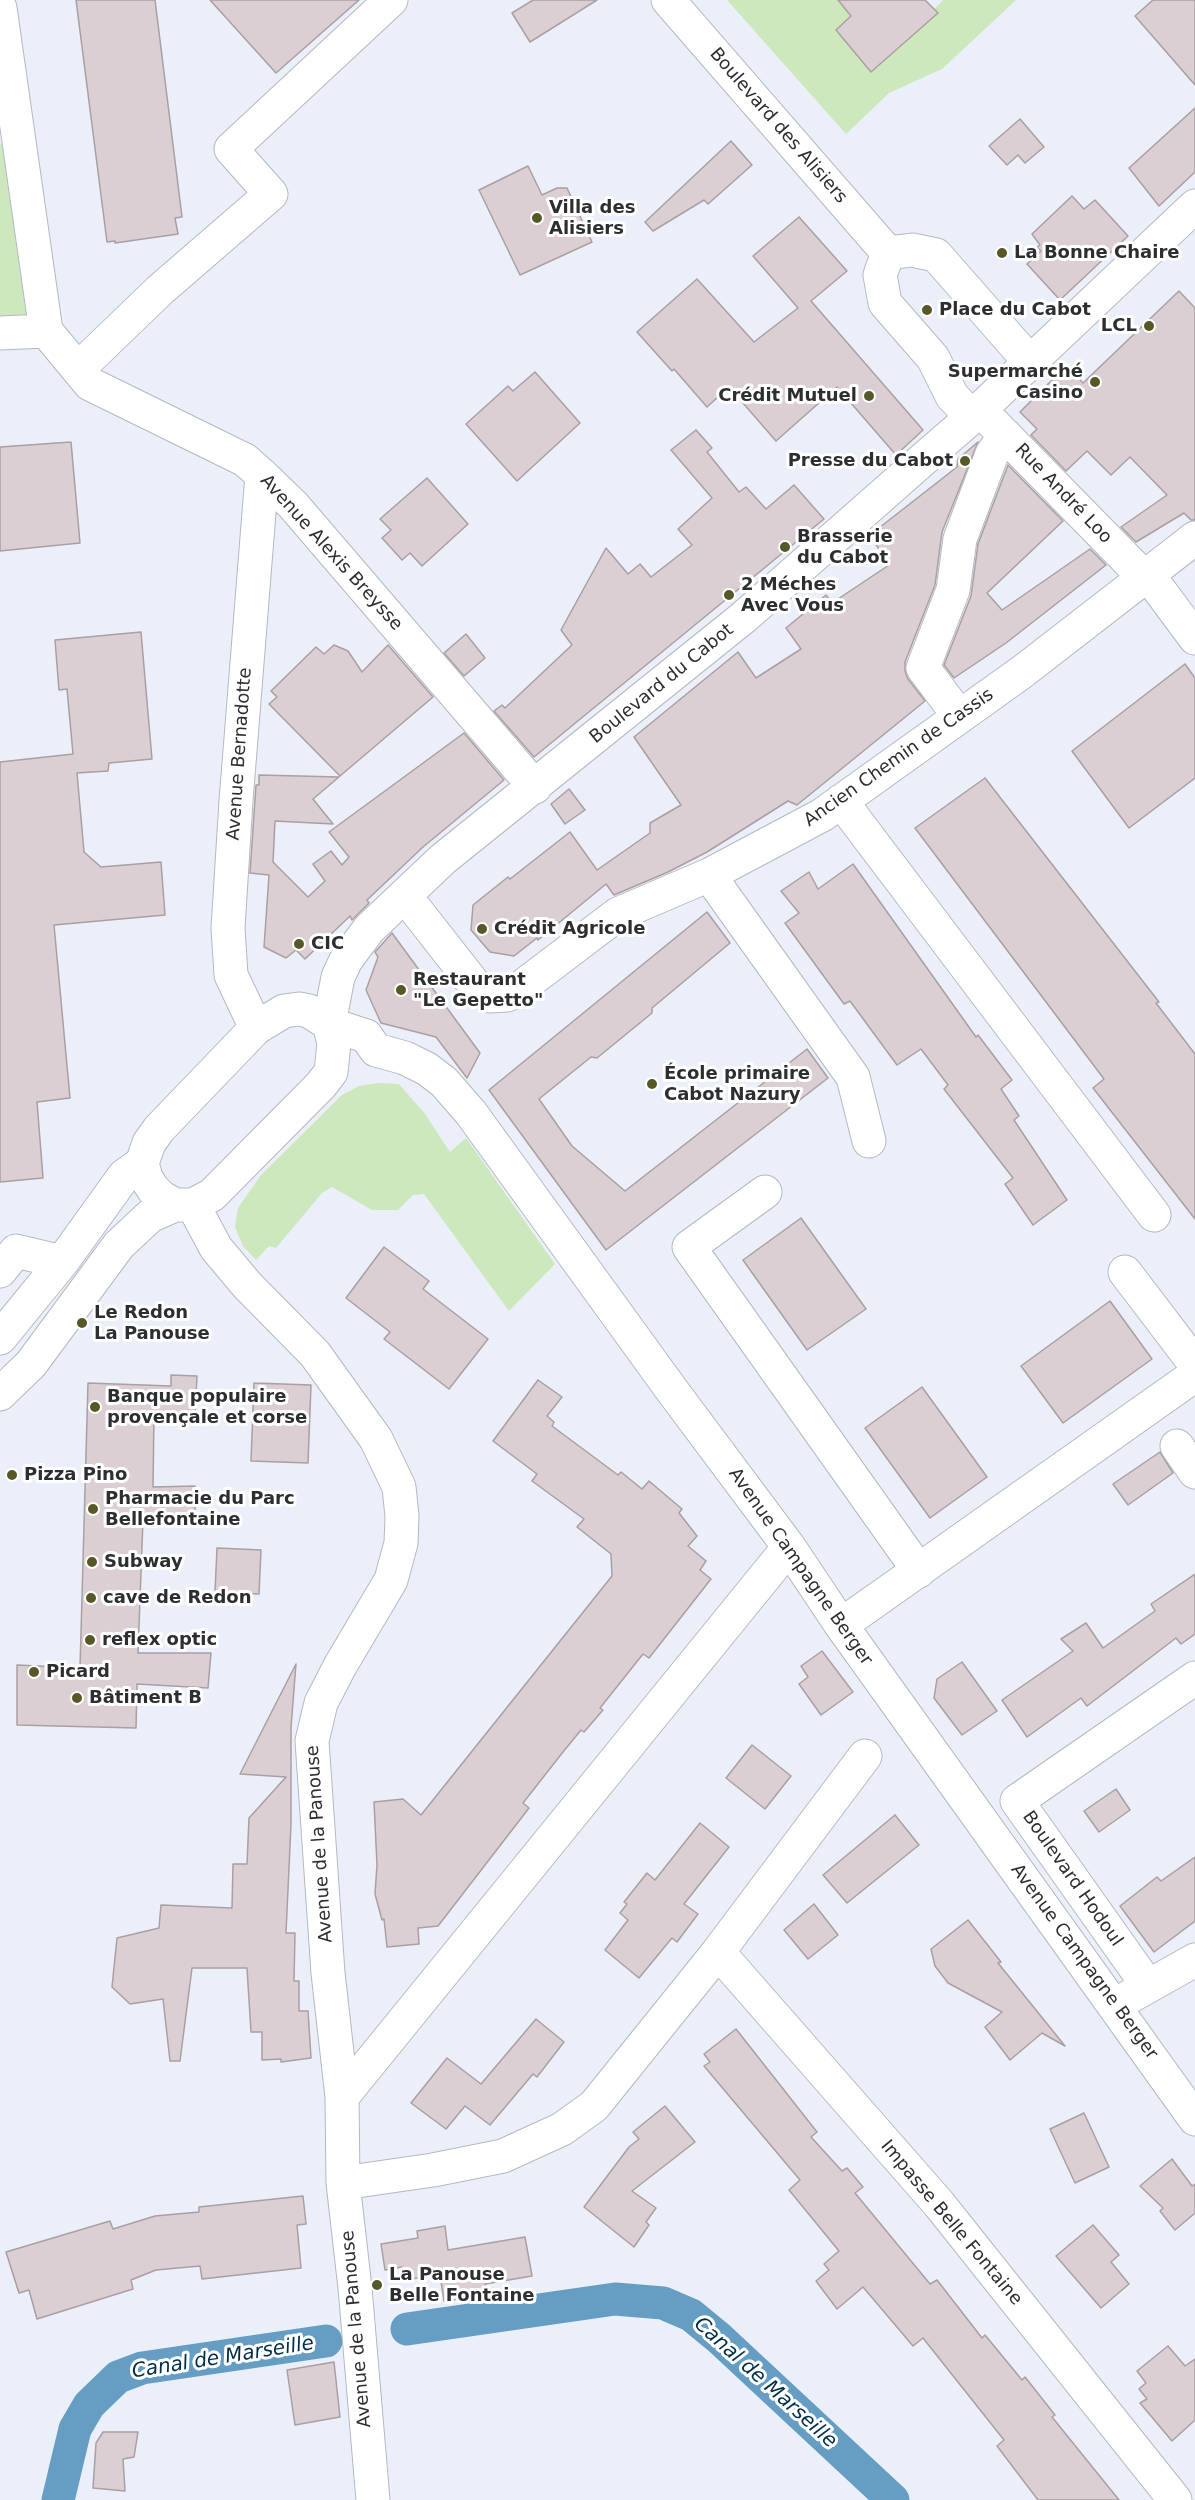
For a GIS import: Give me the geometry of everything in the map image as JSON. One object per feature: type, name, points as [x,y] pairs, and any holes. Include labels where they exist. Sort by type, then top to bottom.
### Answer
[{"type":"street","points":[[78,369],[160,290],[272,194],[231,149],[391,0]]},
{"type":"street","name":"Boulevard des Alisiers","points":[[668,0],[833,173],[888,253]]},
{"type":"street","points":[[0,8],[9,119],[46,331],[0,333]]},
{"type":"street","name":"Boulevard du Cabot","points":[[331,1071],[334,1043],[329,1024],[338,977],[346,960],[369,929],[443,859],[744,617],[976,413],[1195,206]]},
{"type":"street","points":[[976,413],[952,396],[933,358],[885,303],[880,275],[888,253],[912,250],[936,255],[1030,362]]},
{"type":"street","name":"Avenue Alexis Breysse","points":[[46,331],[90,384],[245,460],[262,475],[292,505],[535,787]]},
{"type":"street","name":"Rue André Loo","points":[[976,413],[1005,435],[1147,577],[1195,638]]},
{"type":"street","points":[[959,716],[923,668],[953,590],[960,538],[992,454],[1005,435]]},
{"type":"street","name":"Avenue Bernadotte","points":[[256,1028],[231,975],[228,928],[262,475]]},
{"type":"street","name":"Ancien Chemin de Cassis","points":[[405,896],[477,988],[489,996],[507,995],[523,986],[618,914],[709,875],[822,815],[1022,672],[1195,538]]},
{"type":"street","points":[[841,801],[1154,1215]]},
{"type":"street","points":[[709,875],[853,1077],[869,1141]]},
{"type":"street","name":"Boulevard du Cabot","points":[[299,1009],[305,997],[326,972],[346,960]]},
{"type":"street","points":[[184,1205],[161,1197],[146,1179],[142,1163],[148,1143],[256,1028],[284,1011],[299,1009]]},
{"type":"street","name":"Avenue Campagne Berger","points":[[299,1009],[309,1011],[329,1024],[366,1036],[376,1050],[405,1058],[427,1069],[444,1082],[471,1113],[789,1547],[841,1625],[1195,2119]]},
{"type":"street","points":[[0,1394],[31,1364],[119,1245],[150,1216],[212,1195],[321,1085],[331,1071],[362,1061],[376,1050]]},
{"type":"street","points":[[2,1341],[124,1176],[142,1163]]},
{"type":"street","points":[[765,1192],[689,1247],[919,1571]]},
{"type":"street","name":"Avenue de la Panouse","points":[[184,1205],[247,1285],[315,1354],[376,1439],[399,1487],[402,1516],[401,1543],[391,1580],[321,1703],[312,1741],[328,1973],[342,2097],[343,2182],[355,2288],[373,2500]]},
{"type":"street","points":[[0,1271],[16,1251],[62,1262]]},
{"type":"street","points":[[1125,1272],[1195,1364]]},
{"type":"street","points":[[841,1625],[1195,1375]]},
{"type":"street","points":[[342,2097],[789,1547]]},
{"type":"street","name":"Boulevard Hodoul","points":[[1148,1986],[1017,1801],[1195,1678]]},
{"type":"street","points":[[343,2182],[433,2170],[503,2156],[562,2129],[594,2106],[718,1953],[865,1756]]},
{"type":"street","name":"Impasse Belle Fontaine","points":[[718,1953],[939,2204],[1175,2500]]},
{"type":"street","points":[[1115,2005],[1195,1960]]},
{"type":"green space","points":[[727,0],[843,0],[842,5],[851,16],[836,30],[871,72],[890,56],[886,50],[938,13],[934,9],[943,0],[1016,0],[942,69],[889,93],[846,134]]},
{"type":"green space","points":[[0,144],[5,146],[34,324],[0,324]]},
{"type":"green space","points":[[378,1083],[399,1084],[425,1114],[450,1152],[466,1138],[555,1264],[509,1311],[424,1194],[413,1195],[398,1210],[372,1210],[332,1187],[322,1193],[276,1248],[269,1246],[256,1260],[243,1246],[235,1227],[238,1208],[261,1175],[342,1095],[359,1086]]},
{"type":"building","points":[[76,0],[155,0],[182,217],[175,218],[178,234],[115,243],[115,241],[107,242]]},
{"type":"building","points":[[210,0],[359,0],[276,73]]},
{"type":"building","points":[[533,0],[597,0],[530,42],[512,13]]},
{"type":"building","points":[[838,0],[925,0],[938,13],[871,72],[836,30],[851,16]]},
{"type":"building","points":[[1153,0],[1195,0],[1195,85],[1135,16]]},
{"type":"building","points":[[1195,108],[1195,172],[1159,206],[1129,168]]},
{"type":"building","points":[[1020,119],[1044,147],[1025,163],[1018,155],[1007,165],[989,146]]},
{"type":"building","points":[[731,141],[752,165],[708,204],[704,200],[653,231],[645,222]]},
{"type":"building","name":"Villa des Alisiers","points":[[528,166],[542,195],[557,188],[567,188],[592,242],[520,275],[479,190]]},
{"type":"building","points":[[1072,196],[1084,209],[1095,200],[1128,236],[1060,300],[1027,264],[1041,251],[1037,247],[1040,245],[1032,234]]},
{"type":"building","points":[[799,217],[847,271],[811,301],[923,430],[896,455],[837,387],[776,441],[729,387],[707,407],[674,369],[672,371],[637,332],[697,279],[754,342],[798,308],[753,256]]},
{"type":"building","points":[[1179,291],[1195,308],[1195,520],[1191,520],[1184,513],[1136,542],[1121,527],[1167,495],[1130,457],[1111,475],[1087,451],[1066,471],[1031,435],[1037,429],[1020,412],[1067,365],[1083,383]]},
{"type":"building","points":[[535,372],[580,423],[517,481],[466,424],[508,386],[513,391]]},
{"type":"building","points":[[696,430],[712,448],[707,452],[739,492],[746,487],[766,509],[794,485],[824,519],[534,757],[494,711],[502,705],[505,708],[572,645],[561,630],[606,548],[628,574],[640,564],[651,577],[692,545],[678,529],[712,498],[671,450]]},
{"type":"building","points":[[71,442],[80,543],[0,551],[0,447]]},
{"type":"building","points":[[978,442],[942,532],[935,585],[905,662],[908,679],[925,701],[797,805],[788,801],[707,852],[614,895],[606,884],[538,940],[537,938],[514,956],[490,952],[471,930],[473,905],[570,832],[597,870],[650,833],[650,823],[681,805],[634,737],[738,652],[756,678],[801,649],[786,628],[826,595],[832,603],[889,565],[870,535],[957,467],[958,459]]},
{"type":"building","points":[[1008,465],[1063,521],[987,593],[1002,610],[1090,549],[1106,565],[1006,643],[954,678],[944,665],[971,596],[978,544]]},
{"type":"building","points":[[427,478],[468,524],[422,566],[410,553],[402,560],[382,538],[391,530],[380,519]]},
{"type":"building","points":[[141,632],[152,759],[109,763],[108,771],[77,773],[84,852],[101,867],[161,862],[165,915],[54,925],[70,1098],[37,1102],[43,1178],[0,1182],[0,762],[73,754],[67,689],[59,690],[55,640]]},
{"type":"building","points":[[466,634],[485,658],[464,676],[444,653]]},
{"type":"building","points":[[334,645],[348,651],[362,672],[388,645],[433,697],[340,776],[269,704],[277,697],[271,691],[316,647],[324,654]]},
{"type":"building","points":[[1185,664],[1195,678],[1195,778],[1129,828],[1072,751]]},
{"type":"building","points":[[464,733],[504,780],[423,847],[367,900],[369,903],[352,920],[350,916],[305,959],[296,950],[286,958],[264,947],[269,875],[250,873],[256,785],[259,785],[259,775],[339,777],[313,799],[333,824],[275,821],[273,862],[308,897],[325,881],[313,864],[331,851],[342,865],[349,857],[329,832]]},
{"type":"building","points":[[985,778],[1159,1002],[1156,1003],[1195,1054],[1195,1219],[1093,1088],[1104,1079],[915,828]]},
{"type":"building","points":[[569,789],[585,810],[565,824],[551,804]]},
{"type":"building","points":[[853,864],[976,1037],[978,1035],[1012,1080],[1001,1089],[1019,1116],[1014,1120],[1067,1200],[1033,1225],[1005,1184],[1013,1178],[944,1089],[948,1085],[921,1049],[897,1065],[850,1001],[844,1004],[785,923],[799,913],[781,891],[809,872],[818,889]]},
{"type":"building","points":[[707,912],[730,943],[652,1008],[652,1013],[597,1058],[591,1057],[539,1099],[572,1146],[625,1191],[807,1049],[828,1078],[606,1250],[489,1090]]},
{"type":"building","points":[[392,933],[480,1053],[467,1078],[436,1037],[381,1023],[366,990],[378,957],[375,952]]},
{"type":"building","points":[[801,1218],[866,1309],[807,1350],[743,1260]]},
{"type":"building","points":[[384,1247],[429,1281],[423,1289],[488,1339],[449,1389],[384,1339],[390,1332],[346,1298]]},
{"type":"building","points":[[1110,1301],[1152,1359],[1063,1423],[1021,1366]]},
{"type":"building","points":[[171,1375],[197,1376],[195,1415],[154,1413],[153,1487],[195,1486],[195,1519],[143,1519],[138,1653],[211,1653],[208,1688],[137,1684],[136,1728],[17,1725],[17,1665],[80,1668],[88,1383],[171,1386]]},
{"type":"building","points":[[538,1380],[562,1397],[547,1416],[554,1422],[552,1426],[618,1475],[621,1472],[642,1489],[649,1481],[682,1509],[679,1513],[697,1536],[688,1546],[706,1561],[700,1570],[711,1579],[649,1658],[643,1654],[600,1708],[603,1710],[584,1732],[581,1730],[563,1752],[523,1803],[529,1808],[438,1926],[418,1928],[419,1944],[387,1947],[384,1919],[382,1920],[375,1894],[377,1865],[374,1802],[403,1799],[421,1815],[612,1576],[611,1554],[577,1527],[584,1519],[532,1481],[537,1474],[493,1441]]},
{"type":"building","points":[[254,1383],[311,1385],[308,1463],[251,1461]]},
{"type":"building","points":[[922,1387],[987,1477],[930,1518],[865,1428]]},
{"type":"building","points":[[1160,1452],[1173,1473],[1128,1505],[1113,1484]]},
{"type":"building","points":[[217,1548],[261,1550],[259,1594],[215,1592]]},
{"type":"building","points":[[1195,1574],[1195,1634],[1181,1644],[1176,1638],[1087,1706],[1081,1698],[1027,1737],[1002,1700],[1073,1651],[1061,1639],[1086,1623],[1103,1648],[1155,1611],[1151,1604]]},
{"type":"building","points":[[822,1651],[853,1692],[821,1715],[799,1684],[808,1677],[801,1666]]},
{"type":"building","points":[[962,1662],[997,1711],[962,1735],[934,1698],[937,1679]]},
{"type":"building","points":[[296,1664],[291,1727],[291,1824],[286,1933],[295,1933],[294,1981],[299,1981],[299,2011],[308,2011],[311,2058],[281,2062],[281,2059],[262,2060],[262,2032],[251,2032],[247,1968],[192,1968],[180,2061],[170,2061],[163,1999],[130,2004],[112,1987],[117,1938],[159,1928],[161,1905],[232,1908],[233,1864],[247,1864],[249,1818],[286,1777],[240,1774]]},
{"type":"building","points":[[752,1745],[791,1776],[765,1809],[726,1778]]},
{"type":"building","points":[[1116,1789],[1130,1810],[1099,1832],[1084,1811]]},
{"type":"building","points":[[895,1815],[919,1845],[847,1903],[823,1875]]},
{"type":"building","points":[[700,1823],[729,1847],[684,1904],[698,1914],[677,1942],[672,1938],[639,1978],[605,1950],[628,1920],[620,1913],[627,1904],[624,1902],[647,1873],[655,1880]]},
{"type":"building","points":[[1195,1857],[1195,1921],[1154,1952],[1120,1906],[1157,1877],[1161,1881]]},
{"type":"building","points":[[814,1904],[838,1935],[808,1959],[784,1930]]},
{"type":"building","points":[[968,1920],[1001,1962],[998,1963],[1065,2046],[1042,2033],[1010,2060],[985,2027],[1002,2012],[948,1983],[935,1966],[931,1949]]},
{"type":"building","points":[[536,2019],[564,2042],[537,2077],[533,2074],[490,2125],[465,2106],[446,2129],[411,2103],[447,2058],[481,2084]]},
{"type":"building","points":[[736,2029],[817,2132],[811,2137],[842,2171],[847,2168],[863,2187],[855,2193],[930,2284],[937,2280],[982,2338],[985,2335],[1022,2380],[1025,2377],[1055,2415],[1052,2417],[1119,2500],[1038,2500],[997,2446],[1004,2440],[923,2338],[913,2346],[863,2287],[837,2309],[816,2281],[829,2270],[824,2264],[839,2251],[789,2190],[800,2180],[704,2066],[710,2062],[704,2054]]},
{"type":"building","points":[[665,2106],[695,2142],[632,2191],[656,2208],[646,2222],[649,2225],[634,2247],[584,2207],[629,2147],[639,2139],[633,2132]]},
{"type":"building","points":[[1084,2113],[1109,2167],[1075,2183],[1050,2129]]},
{"type":"building","points":[[1172,2159],[1192,2186],[1195,2184],[1195,2213],[1175,2230],[1160,2211],[1163,2208],[1140,2186]]},
{"type":"building","points":[[303,2196],[306,2224],[297,2225],[301,2268],[202,2279],[200,2266],[156,2270],[131,2280],[133,2289],[37,2319],[29,2290],[19,2293],[6,2252],[110,2221],[113,2229],[155,2216],[199,2212],[199,2207]]},
{"type":"building","points":[[1093,2225],[1119,2255],[1111,2262],[1129,2284],[1101,2308],[1056,2256]]},
{"type":"building","points":[[445,2226],[448,2250],[525,2237],[532,2276],[485,2284],[488,2295],[444,2301],[440,2275],[404,2280],[402,2267],[385,2270],[381,2244],[418,2238],[417,2231]]},
{"type":"building","points":[[1168,2346],[1185,2366],[1195,2359],[1195,2420],[1172,2441],[1140,2403],[1147,2399],[1139,2389],[1146,2383],[1137,2371]]},
{"type":"building","points":[[334,2362],[340,2417],[295,2425],[287,2370]]},
{"type":"building","points":[[103,2432],[138,2432],[134,2457],[123,2459],[125,2491],[93,2488],[96,2443]]},
{"type":"waterway","name":"Canal de Marseille","points":[[407,2329],[615,2299],[663,2303],[691,2315],[719,2338],[893,2500]]},
{"type":"waterway","name":"Canal de Marseille","points":[[58,2500],[75,2429],[89,2405],[118,2377],[142,2368],[326,2341]]},
{"type":"place","name":"Villa des Alisiers","points":[[537,218]]},
{"type":"place","name":"La Bonne Chaire","points":[[1002,253]]},
{"type":"place","name":"Place du Cabot","points":[[927,310]]},
{"type":"place","name":"LCL","points":[[1149,326]]},
{"type":"place","name":"Supermarché Casino","points":[[1095,382]]},
{"type":"place","name":"Crédit Mutuel","points":[[869,396]]},
{"type":"place","name":"Presse du Cabot","points":[[965,461]]},
{"type":"place","name":"Brasserie du Cabot","points":[[785,547]]},
{"type":"place","name":"2 Méches Avec Vous","points":[[729,595]]},
{"type":"place","name":"Crédit Agricole","points":[[482,929]]},
{"type":"place","name":"CIC","points":[[299,944]]},
{"type":"place","name":"Restaurant \"Le Gepetto\"","points":[[401,990]]},
{"type":"place","name":"École primaire Cabot Nazury","points":[[652,1084]]},
{"type":"place","name":"Le Redon La Panouse","points":[[82,1323]]},
{"type":"place","name":"Banque populaire provençale et corse","points":[[95,1407]]},
{"type":"place","name":"Pizza Pino","points":[[12,1475]]},
{"type":"place","name":"Pharmacie du Parc Bellefontaine","points":[[93,1509]]},
{"type":"place","name":"Subway","points":[[92,1562]]},
{"type":"place","name":"cave de Redon","points":[[91,1598]]},
{"type":"place","name":"reflex optic","points":[[90,1640]]},
{"type":"place","name":"Picard","points":[[34,1672]]},
{"type":"place","name":"Bâtiment B","points":[[77,1698]]},
{"type":"place","name":"La Panouse Belle Fontaine","points":[[377,2285]]}]
